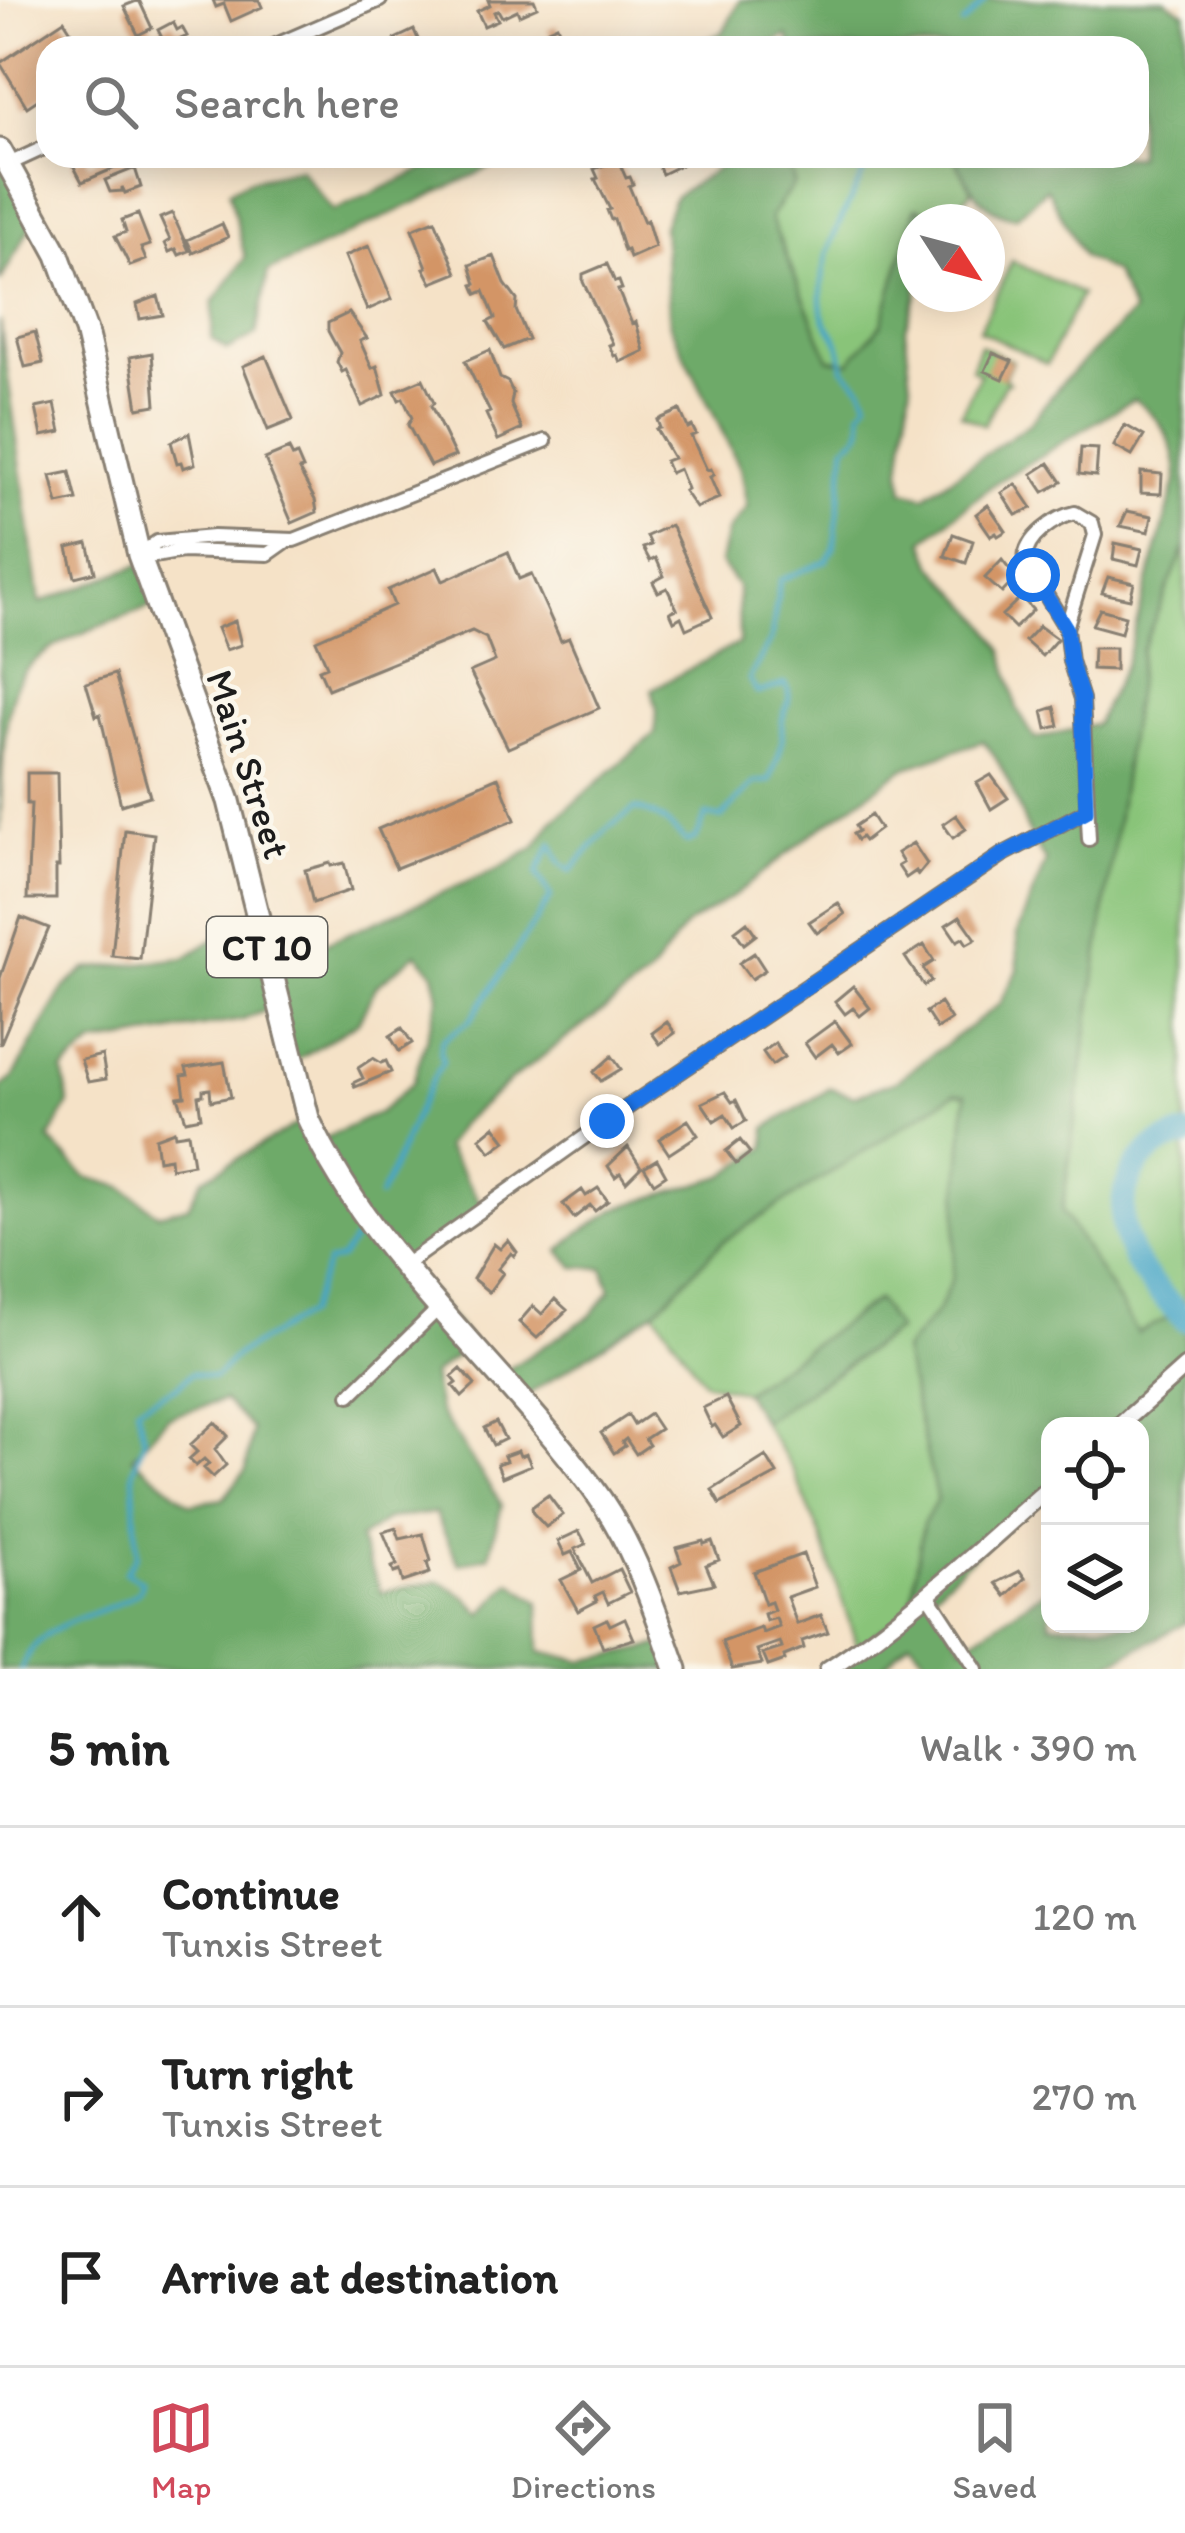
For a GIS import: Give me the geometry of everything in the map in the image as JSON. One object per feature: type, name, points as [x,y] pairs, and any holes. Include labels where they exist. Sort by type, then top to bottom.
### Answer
[{"type":"highway","name":"Main Street","points":[[4,157],[58,255],[86,331],[139,555],[230,802],[308,1118],[326,1158],[353,1198],[604,1505],[629,1544],[676,1669]]},
{"type":"street","points":[[297,36],[380,0]]},
{"type":"street","points":[[4,157],[36,149]]},
{"type":"street","points":[[139,555],[157,542],[213,537],[285,542],[402,501],[545,441]]},
{"type":"street","points":[[1066,628],[1024,551],[1065,515],[1075,513],[1085,516],[1095,535],[1066,628],[1082,699],[1088,838]]},
{"type":"street","points":[[406,1264],[607,1121],[1002,855],[1086,811]]},
{"type":"street","points":[[350,1395],[441,1306]]},
{"type":"street","points":[[1129,1417],[1185,1367]]},
{"type":"street","points":[[828,1669],[929,1596],[1041,1494]]},
{"type":"street","points":[[929,1596],[976,1669]]},
{"type":"green space","points":[[740,0],[1165,0],[1185,12],[1185,547],[1141,651],[1062,1211],[1138,1333],[1185,1309],[1185,1623],[1099,1669],[935,1669],[910,1640],[880,1669],[828,1669],[910,1610],[923,1524],[937,1500],[903,1351],[938,1311],[952,1279],[966,1094],[955,1093],[722,1242],[655,1311],[520,1400],[499,1375],[590,1316],[611,1290],[603,1268],[575,1267],[560,1251],[579,1233],[618,1208],[724,1176],[766,1147],[766,1128],[831,1088],[854,1096],[896,1081],[1000,1004],[1018,970],[1017,933],[1046,861],[1003,771],[983,741],[904,768],[734,896],[685,926],[648,977],[515,1077],[460,1124],[445,1147],[485,1208],[406,1265],[472,1343],[432,1375],[439,1411],[502,1505],[489,1556],[459,1564],[435,1513],[388,1519],[359,1539],[381,1592],[439,1581],[466,1597],[482,1614],[511,1582],[539,1601],[540,1652],[584,1661],[667,1644],[676,1669],[0,1669],[0,1088],[13,1078],[64,988],[86,969],[185,958],[216,938],[266,943],[282,962],[500,868],[534,848],[552,822],[655,733],[652,689],[739,643],[738,588],[720,563],[727,532],[747,507],[740,468],[670,325],[663,226],[674,197],[718,168],[791,168],[794,184],[770,217],[829,359],[850,362],[882,323],[897,272],[897,312],[911,312],[905,328],[911,383],[901,470],[904,491],[925,496],[1029,424],[1064,380],[1133,313],[1114,273],[1083,257],[1047,188],[1016,217],[1005,214],[1005,204],[985,203],[960,168],[1149,168],[1149,36],[714,36],[723,32]],"holes":[[[1134,399],[1153,415],[1171,443],[1177,478],[1125,664],[1096,724],[1035,739],[1017,709],[1003,650],[983,619],[934,566],[924,540],[995,483]],[[417,953],[434,973],[439,997],[413,1082],[380,1112],[319,1141],[308,1118],[202,1179],[188,1206],[158,1214],[123,1187],[86,1177],[49,1139],[69,1104],[63,1071],[93,1045],[243,1020],[279,1005],[294,1062],[358,1022],[377,985]],[[224,1400],[252,1429],[246,1470],[223,1499],[190,1504],[132,1457],[168,1417]]]},
{"type":"green space","points":[[0,150],[37,214],[0,282]]},
{"type":"green space","points":[[428,168],[489,168],[268,272],[256,335],[227,350],[212,339],[213,303],[245,258],[229,191],[249,180],[300,169],[333,211]]},
{"type":"green space","points":[[791,168],[960,168],[972,191],[960,204],[897,204],[897,273],[882,324],[851,362],[829,359],[770,217],[794,184]]},
{"type":"green space","points":[[1012,261],[1081,294],[1047,364],[979,330],[988,312],[1005,312],[1005,276]]},
{"type":"green space","points":[[0,320],[40,603],[141,564],[155,605],[66,641],[22,674],[6,726],[0,832]]},
{"type":"green space","points":[[980,345],[1012,361],[1004,378],[1009,382],[984,425],[961,414],[980,374],[971,369]]},
{"type":"green space","points":[[1185,547],[1185,1309],[1138,1334],[1062,1212],[1141,651]]},
{"type":"green space","points":[[955,1093],[967,1094],[952,1279],[938,1311],[903,1351],[937,1500],[923,1525],[911,1610],[858,1648],[822,1539],[792,1468],[762,1422],[897,1331],[876,1300],[744,1392],[704,1382],[655,1311],[722,1242]]},
{"type":"green space","points":[[877,1300],[897,1330],[762,1422],[744,1392]]},
{"type":"building","points":[[139,0],[152,28],[138,35],[124,6]]},
{"type":"building","points":[[213,0],[259,0],[262,7],[231,21],[224,4],[216,7]]},
{"type":"building","points":[[488,0],[534,0],[537,7],[502,17],[498,10],[494,12],[498,20],[484,26],[477,11],[490,5]]},
{"type":"building","points":[[64,20],[74,36],[40,36]]},
{"type":"building","points":[[173,22],[187,36],[161,36],[158,30]]},
{"type":"building","points":[[557,25],[561,36],[551,36],[548,29]]},
{"type":"building","points":[[36,39],[36,101],[27,107],[0,63]]},
{"type":"building","points":[[75,168],[115,168],[82,182]]},
{"type":"building","points":[[135,168],[141,187],[110,192],[105,180]]},
{"type":"building","points":[[622,168],[626,178],[630,177],[633,184],[629,186],[655,247],[630,258],[624,251],[594,169]]},
{"type":"building","points":[[172,213],[189,251],[179,255],[176,249],[169,252],[165,243],[170,240],[160,218]]},
{"type":"building","points":[[138,214],[150,245],[141,248],[146,260],[130,266],[115,236],[126,232],[122,220]]},
{"type":"building","points":[[435,220],[457,273],[432,283],[412,229]]},
{"type":"building","points":[[222,224],[228,237],[193,253],[187,240]]},
{"type":"building","points":[[369,246],[392,299],[367,310],[345,256]]},
{"type":"building","points":[[494,256],[517,300],[516,310],[528,339],[504,349],[488,322],[495,318],[484,291],[477,294],[473,285],[470,265]]},
{"type":"building","points":[[607,264],[615,282],[619,281],[622,289],[618,290],[632,324],[636,322],[644,351],[620,362],[583,282],[583,274]]},
{"type":"building","points":[[158,296],[163,315],[140,319],[137,304]]},
{"type":"building","points":[[349,313],[367,338],[360,341],[372,368],[377,366],[385,395],[362,406],[346,370],[342,372],[337,362],[340,353],[328,331],[328,323]]},
{"type":"building","points":[[35,332],[43,363],[25,367],[17,337]]},
{"type":"building","points":[[490,350],[500,378],[513,393],[511,404],[522,429],[498,440],[465,361]]},
{"type":"building","points":[[152,353],[156,405],[138,408],[130,357]]},
{"type":"building","points":[[993,353],[1012,361],[1003,379],[985,371]]},
{"type":"building","points":[[266,356],[293,420],[268,430],[243,366]]},
{"type":"building","points":[[423,379],[455,456],[430,466],[408,425],[412,418],[403,398],[399,400],[395,391]]},
{"type":"building","points":[[55,404],[61,432],[42,436],[36,408]]},
{"type":"building","points":[[680,410],[696,434],[691,436],[714,475],[710,477],[719,498],[696,508],[684,491],[679,469],[670,473],[665,461],[673,458],[656,429],[660,428],[657,420]]},
{"type":"building","points":[[1125,425],[1144,436],[1132,456],[1114,446]]},
{"type":"building","points":[[189,433],[195,464],[183,468],[171,442]]},
{"type":"building","points":[[1081,448],[1098,449],[1096,476],[1079,474]]},
{"type":"building","points":[[289,449],[293,457],[297,455],[317,512],[292,523],[265,459]]},
{"type":"building","points":[[1049,463],[1062,482],[1044,492],[1032,474]]},
{"type":"building","points":[[70,472],[77,500],[58,504],[51,476]]},
{"type":"building","points":[[1141,472],[1162,474],[1161,494],[1141,493]]},
{"type":"building","points":[[1016,484],[1032,508],[1016,515],[1002,493]]},
{"type":"building","points":[[988,505],[1006,531],[998,536],[991,536],[976,514]]},
{"type":"building","points":[[1127,511],[1152,516],[1149,532],[1120,526]]},
{"type":"building","points":[[671,525],[712,617],[686,629],[681,617],[674,621],[670,612],[677,609],[667,588],[658,592],[653,582],[664,576],[656,558],[650,561],[643,548],[651,545],[647,536]]},
{"type":"building","points":[[953,534],[973,541],[966,563],[945,556]]},
{"type":"building","points":[[88,543],[95,572],[75,577],[68,548]]},
{"type":"building","points":[[1115,543],[1142,549],[1138,565],[1113,559]]},
{"type":"building","points":[[508,552],[519,579],[531,574],[561,641],[569,638],[599,708],[508,748],[470,672],[495,661],[486,638],[472,631],[328,689],[319,669],[327,666],[316,640],[394,605],[388,590],[437,568],[443,581]]},
{"type":"building","points":[[1002,560],[1016,578],[1002,593],[985,578]]},
{"type":"building","points":[[1108,577],[1134,583],[1130,599],[1102,593]]},
{"type":"building","points":[[1021,597],[1033,610],[1015,628],[1002,615]]},
{"type":"building","points":[[1100,609],[1125,616],[1121,633],[1092,625]]},
{"type":"building","points":[[235,621],[241,645],[226,650],[217,628]]},
{"type":"building","points":[[1039,626],[1057,639],[1042,656],[1025,641]]},
{"type":"building","points":[[1093,648],[1115,648],[1115,670],[1092,669]]},
{"type":"building","points":[[115,674],[150,796],[121,805],[100,714],[96,716],[86,683]]},
{"type":"building","points":[[1055,707],[1059,726],[1047,729],[1043,711]]},
{"type":"building","points":[[27,773],[57,773],[56,899],[27,899],[31,804],[27,804]]},
{"type":"building","points":[[991,775],[1008,798],[991,809],[977,783]]},
{"type":"building","points":[[498,777],[515,820],[396,868],[378,829]]},
{"type":"building","points":[[871,815],[880,829],[864,841],[857,840],[855,826]]},
{"type":"building","points":[[956,815],[966,829],[953,838],[943,824]]},
{"type":"building","points":[[125,830],[154,834],[140,959],[112,956]]},
{"type":"building","points":[[913,843],[927,864],[918,875],[916,871],[906,878],[897,853]]},
{"type":"building","points":[[344,863],[351,890],[313,903],[305,870]]},
{"type":"building","points":[[838,903],[845,914],[817,933],[809,922]]},
{"type":"building","points":[[960,916],[976,939],[967,944],[963,938],[957,941],[946,925]]},
{"type":"building","points":[[21,917],[49,928],[0,1045],[0,978]]},
{"type":"building","points":[[747,922],[756,935],[744,944],[735,931]]},
{"type":"building","points":[[924,945],[934,961],[923,968],[931,981],[924,986],[905,957]]},
{"type":"building","points":[[754,953],[765,970],[751,979],[739,963]]},
{"type":"building","points":[[853,986],[870,1008],[860,1016],[853,1008],[845,1014],[835,1001]]},
{"type":"building","points":[[940,1003],[951,1020],[937,1029],[926,1012]]},
{"type":"building","points":[[835,1021],[852,1044],[839,1053],[832,1044],[815,1057],[805,1043]]},
{"type":"building","points":[[667,1022],[675,1033],[660,1044],[652,1033]]},
{"type":"building","points":[[402,1028],[412,1043],[399,1051],[390,1036]]},
{"type":"building","points":[[775,1043],[784,1057],[772,1065],[763,1052]]},
{"type":"building","points":[[102,1055],[106,1079],[88,1082],[81,1060]]},
{"type":"building","points":[[612,1056],[621,1069],[601,1081],[594,1072]]},
{"type":"building","points":[[373,1058],[386,1061],[391,1072],[355,1087],[353,1083],[363,1078],[358,1068]]},
{"type":"building","points":[[224,1062],[231,1097],[211,1101],[210,1089],[203,1090],[198,1096],[201,1117],[186,1120],[178,1097],[185,1096],[182,1076],[188,1075],[186,1068]]},
{"type":"building","points":[[725,1092],[732,1102],[736,1100],[746,1121],[734,1128],[725,1114],[714,1121],[702,1103]]},
{"type":"building","points":[[688,1120],[698,1135],[669,1154],[659,1139]]},
{"type":"building","points":[[495,1126],[506,1141],[491,1152],[480,1138]]},
{"type":"building","points":[[174,1131],[175,1135],[188,1133],[193,1164],[171,1168],[170,1158],[158,1160],[155,1138]]},
{"type":"building","points":[[740,1140],[750,1153],[736,1164],[726,1151]]},
{"type":"building","points":[[628,1147],[641,1167],[626,1182],[608,1166]]},
{"type":"building","points":[[657,1159],[666,1175],[654,1183],[644,1167]]},
{"type":"building","points":[[598,1188],[608,1201],[595,1211],[590,1205],[574,1218],[563,1204],[582,1190],[586,1196]]},
{"type":"building","points":[[508,1240],[517,1252],[498,1269],[503,1273],[489,1292],[473,1279],[494,1244],[500,1249]]},
{"type":"building","points":[[555,1299],[567,1310],[537,1338],[519,1322],[533,1306],[542,1314]]},
{"type":"building","points":[[461,1369],[475,1385],[462,1397],[452,1377]]},
{"type":"building","points":[[726,1397],[741,1426],[723,1437],[703,1408]]},
{"type":"building","points":[[650,1414],[660,1429],[645,1439],[649,1445],[636,1454],[626,1439],[625,1446],[614,1453],[601,1433],[628,1415],[634,1425]]},
{"type":"building","points":[[215,1422],[228,1436],[215,1449],[226,1465],[213,1477],[204,1468],[209,1464],[204,1459],[196,1466],[189,1459],[197,1452],[190,1445]]},
{"type":"building","points":[[496,1422],[505,1439],[493,1445],[484,1428]]},
{"type":"building","points":[[518,1451],[520,1456],[526,1454],[531,1465],[502,1477],[497,1464]]},
{"type":"building","points":[[766,1456],[777,1474],[720,1504],[712,1490]]},
{"type":"building","points":[[548,1495],[563,1515],[546,1527],[532,1507]]},
{"type":"building","points":[[396,1528],[400,1539],[423,1534],[430,1573],[403,1582],[400,1571],[394,1573],[392,1567],[397,1565],[383,1532]]},
{"type":"building","points":[[579,1531],[586,1544],[575,1549],[592,1583],[619,1569],[630,1592],[608,1603],[603,1592],[578,1611],[561,1580],[581,1570],[572,1552],[565,1555],[558,1541]]},
{"type":"building","points":[[712,1541],[719,1560],[706,1565],[714,1584],[680,1591],[671,1567],[681,1562],[676,1548]]},
{"type":"building","points":[[803,1554],[815,1587],[787,1597],[797,1624],[821,1615],[828,1632],[802,1641],[804,1648],[784,1656],[785,1660],[768,1666],[763,1654],[782,1648],[780,1642],[757,1650],[762,1664],[732,1669],[722,1642],[761,1628],[763,1633],[779,1627],[776,1618],[766,1621],[764,1614],[774,1610],[771,1602],[765,1604],[754,1572]]},
{"type":"building","points":[[1020,1571],[1025,1578],[1006,1596],[996,1583]]},
{"type":"building","points":[[625,1618],[634,1639],[603,1648],[594,1625]]},
{"type":"waterway","points":[[962,25],[986,0]]},
{"type":"waterway","points":[[379,1197],[443,1062],[442,1040],[470,1021],[551,897],[537,873],[552,843],[560,863],[571,871],[608,828],[635,809],[663,821],[686,842],[696,839],[706,815],[721,818],[755,782],[770,781],[782,743],[788,690],[786,684],[757,693],[749,679],[771,640],[780,580],[826,561],[834,548],[846,445],[861,431],[861,411],[868,401],[862,387],[843,368],[840,347],[822,308],[829,249],[866,168]]},
{"type":"waterway","points":[[1185,1136],[1167,1141],[1140,1162],[1125,1192],[1123,1210],[1132,1256],[1185,1320]]},
{"type":"waterway","points":[[21,1669],[30,1651],[57,1628],[139,1591],[142,1581],[125,1572],[137,1555],[133,1471],[144,1439],[137,1407],[178,1386],[192,1373],[214,1378],[238,1354],[307,1314],[327,1263],[341,1259],[358,1234]]},
{"type":"route","points":[[607,1121],[1002,855],[1086,811],[1082,699],[1066,645],[1066,628],[1033,575]]}]
